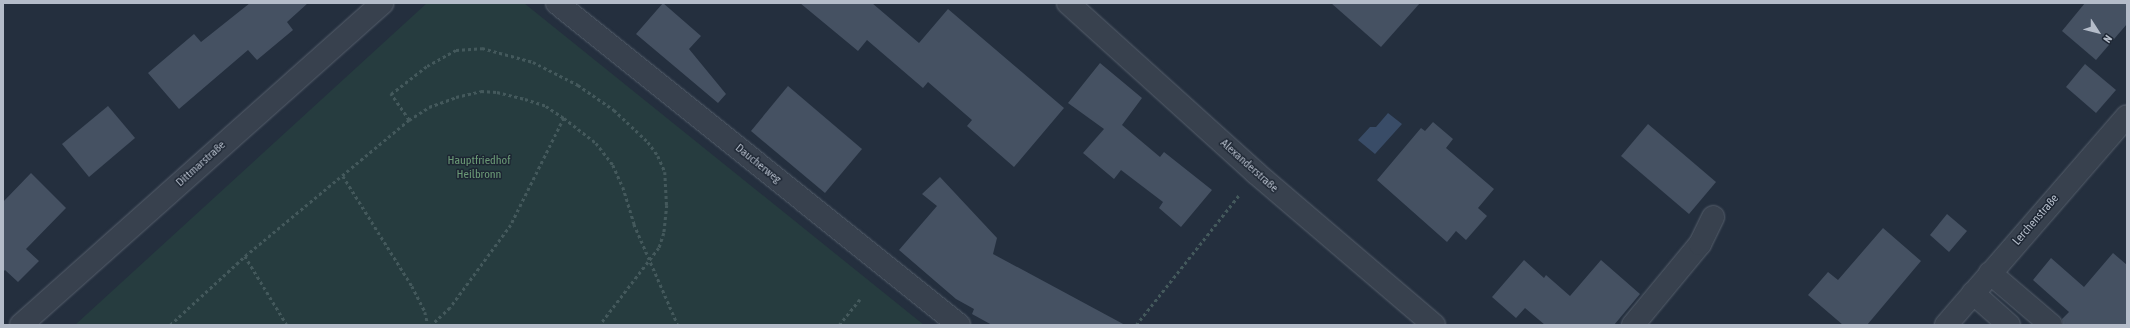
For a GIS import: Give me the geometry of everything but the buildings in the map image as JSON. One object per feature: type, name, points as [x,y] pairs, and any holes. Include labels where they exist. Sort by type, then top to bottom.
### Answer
[{"type":"street","name":"Dittmarstraße","points":[[21,325],[382,3]]},
{"type":"street","name":"Daucherweg","points":[[557,3],[959,325]]},
{"type":"street","name":"Alexanderstraße","points":[[1068,3],[1256,173],[1434,325]]},
{"type":"street","name":"Lerchenstraße","points":[[1946,325],[2127,116]]},
{"type":"street","points":[[1633,325],[1700,244],[1713,217]]},
{"type":"street","points":[[1990,274],[2051,325]]},
{"type":"street","points":[[1973,293],[2009,325]]},
{"type":"path","points":[[409,120],[391,94],[427,66],[456,50],[482,48],[533,62],[578,84],[614,110],[648,142],[658,156],[665,172],[667,205],[664,233],[659,248],[600,325]]},
{"type":"path","points":[[172,324],[245,256],[409,120],[429,107],[456,97],[481,91],[497,92],[546,106],[596,143],[613,165],[623,187],[634,224],[678,325]]},
{"type":"path","points":[[432,325],[454,302],[511,224],[564,118]]},
{"type":"path","points":[[1136,325],[1256,173]]},
{"type":"path","points":[[343,176],[412,286],[425,312],[428,325]]},
{"type":"path","points":[[245,256],[287,325]]},
{"type":"path","points":[[839,325],[860,299]]},
{"type":"green space","name":"Hauptfriedhof Heilbronn","points":[[427,3],[524,3],[924,325],[75,325]]},
{"type":"water","points":[[1388,113],[1402,124],[1375,154],[1358,140],[1370,127],[1376,127]]}]
